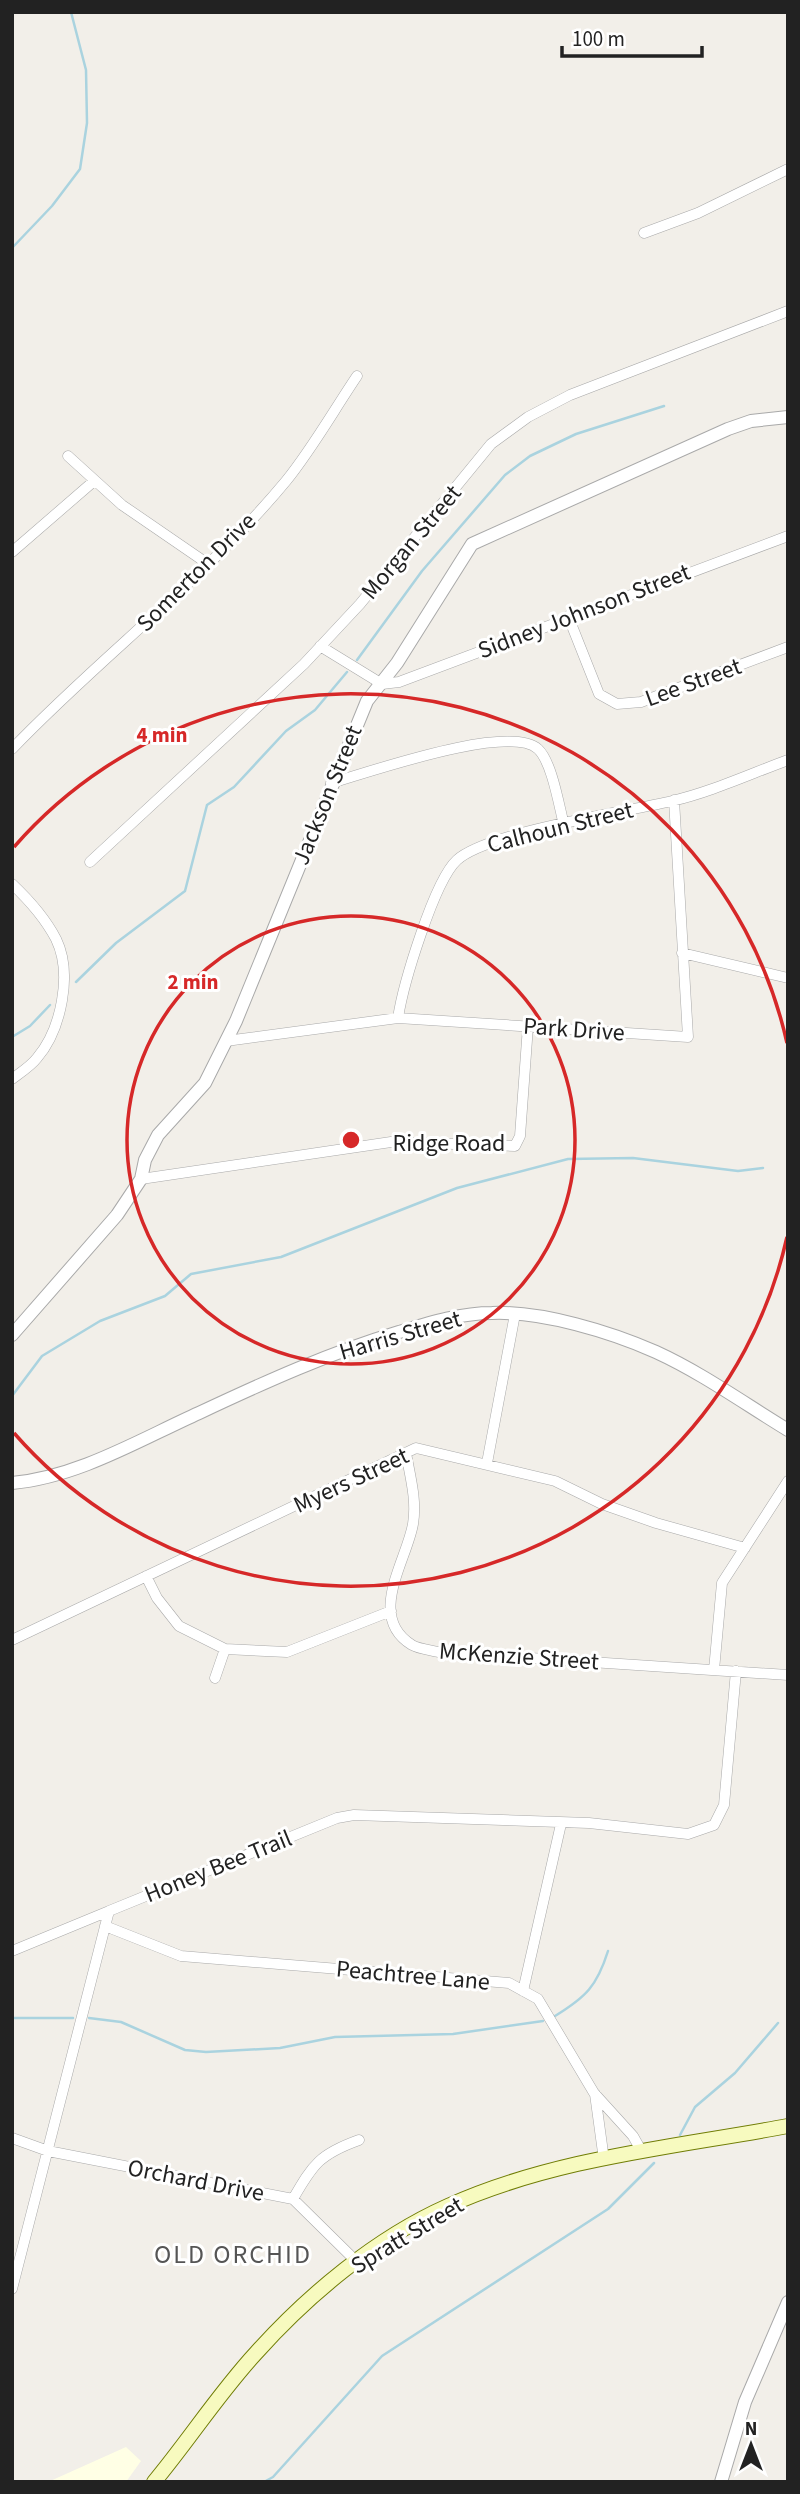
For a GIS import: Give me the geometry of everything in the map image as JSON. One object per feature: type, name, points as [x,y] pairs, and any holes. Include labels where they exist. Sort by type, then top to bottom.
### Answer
[{"type":"main road","name":"Spratt Street","points":[[154,2482],[255,2354],[324,2287],[357,2262],[447,2206],[533,2176],[642,2152],[788,2126]]},
{"type":"street","points":[[644,233],[698,214],[788,169]]},
{"type":"street","name":"Morgan Street","points":[[90,862],[320,646],[360,604],[491,444],[528,417],[570,395],[788,311]]},
{"type":"street","name":"Somerton Drive","points":[[12,749],[47,712],[208,564],[286,481],[357,376]]},
{"type":"street","name":"Jackson Street","points":[[12,1335],[117,1215],[141,1179],[145,1160],[158,1135],[205,1083],[226,1041],[367,701],[381,684],[472,544],[728,429],[751,421],[788,417]]},
{"type":"street","points":[[68,456],[122,505],[208,564]]},
{"type":"street","points":[[12,552],[94,481]]},
{"type":"street","name":"Sidney Johnson Street","points":[[381,684],[399,682],[788,536]]},
{"type":"street","name":"Lee Street","points":[[568,617],[599,694],[617,704],[642,702],[788,647]]},
{"type":"street","points":[[320,646],[381,684]]},
{"type":"street","points":[[331,783],[492,740],[521,740],[539,750],[550,774],[564,825]]},
{"type":"street","name":"Calhoun Street","points":[[398,1018],[402,988],[445,875],[455,862],[485,844],[674,800],[788,760]]},
{"type":"street","name":"Park Drive","points":[[226,1041],[398,1018],[688,1037],[674,800]]},
{"type":"street","points":[[12,884],[31,901],[57,941],[64,977],[57,1025],[37,1059],[12,1079]]},
{"type":"street","points":[[682,953],[788,978]]},
{"type":"street","name":"Ridge Road","points":[[141,1179],[391,1142],[515,1146],[520,1136],[528,1026]]},
{"type":"street","points":[[487,1464],[515,1314]]},
{"type":"street","name":"Harris Street","points":[[12,1483],[45,1480],[94,1461],[301,1365],[358,1344],[460,1316],[515,1314],[605,1333],[657,1353],[788,1430]]},
{"type":"street","name":"Myers Street","points":[[12,1640],[416,1448],[555,1481],[603,1504],[656,1523],[745,1548]]},
{"type":"street","points":[[146,1576],[157,1598],[179,1626],[225,1649],[287,1652],[391,1611],[389,1603],[409,1544],[414,1520],[414,1496],[406,1453]]},
{"type":"street","points":[[714,1670],[722,1583],[788,1482]]},
{"type":"street","name":"McKenzie Street","points":[[391,1611],[400,1632],[412,1645],[438,1652],[788,1675]]},
{"type":"street","points":[[215,1678],[225,1649]]},
{"type":"street","name":"Honey Bee Trail","points":[[12,1951],[337,1818],[378,1815],[589,1823],[688,1834],[714,1825],[724,1805],[736,1671]]},
{"type":"street","points":[[523,1991],[561,1824]]},
{"type":"street","points":[[12,2288],[108,1911]]},
{"type":"street","name":"Peachtree Lane","points":[[105,1926],[181,1956],[509,1983],[538,1999],[594,2093],[633,2136],[642,2152]]},
{"type":"street","points":[[594,2093],[604,2160]]},
{"type":"street","name":"Orchard Drive","points":[[12,2138],[48,2151],[293,2199],[357,2262]]},
{"type":"street","points":[[293,2199],[319,2158],[330,2150],[359,2140]]},
{"type":"street","points":[[721,2482],[744,2402],[788,2302]]},
{"type":"shaded area","points":[[126,2447],[141,2461],[126,2482],[48,2482]]},
{"type":"waterway","points":[[12,248],[52,206],[80,169],[87,123],[86,70],[71,12]]},
{"type":"waterway","points":[[357,660],[422,571],[505,475],[530,456],[576,434],[664,406]]},
{"type":"waterway","points":[[76,982],[116,943],[185,891],[207,805],[234,787],[286,731],[315,710],[347,672]]},
{"type":"waterway","points":[[12,1037],[30,1026],[50,1005]]},
{"type":"waterway","points":[[12,1396],[42,1356],[100,1321],[165,1296],[191,1274],[281,1257],[457,1188],[568,1159],[633,1158],[738,1171],[763,1168]]},
{"type":"waterway","points":[[555,2016],[589,1990],[608,1951]]},
{"type":"waterway","points":[[12,2018],[73,2018]]},
{"type":"waterway","points":[[89,2018],[121,2022],[185,2050],[206,2052],[280,2048],[335,2037],[453,2034],[543,2021]]},
{"type":"waterway","points":[[680,2135],[695,2107],[735,2073],[778,2023]]},
{"type":"waterway","points":[[264,2482],[273,2477],[382,2356],[608,2209],[654,2163]]},
{"type":"district","name":"OLD ORCHID","points":[[233,2254]]}]
